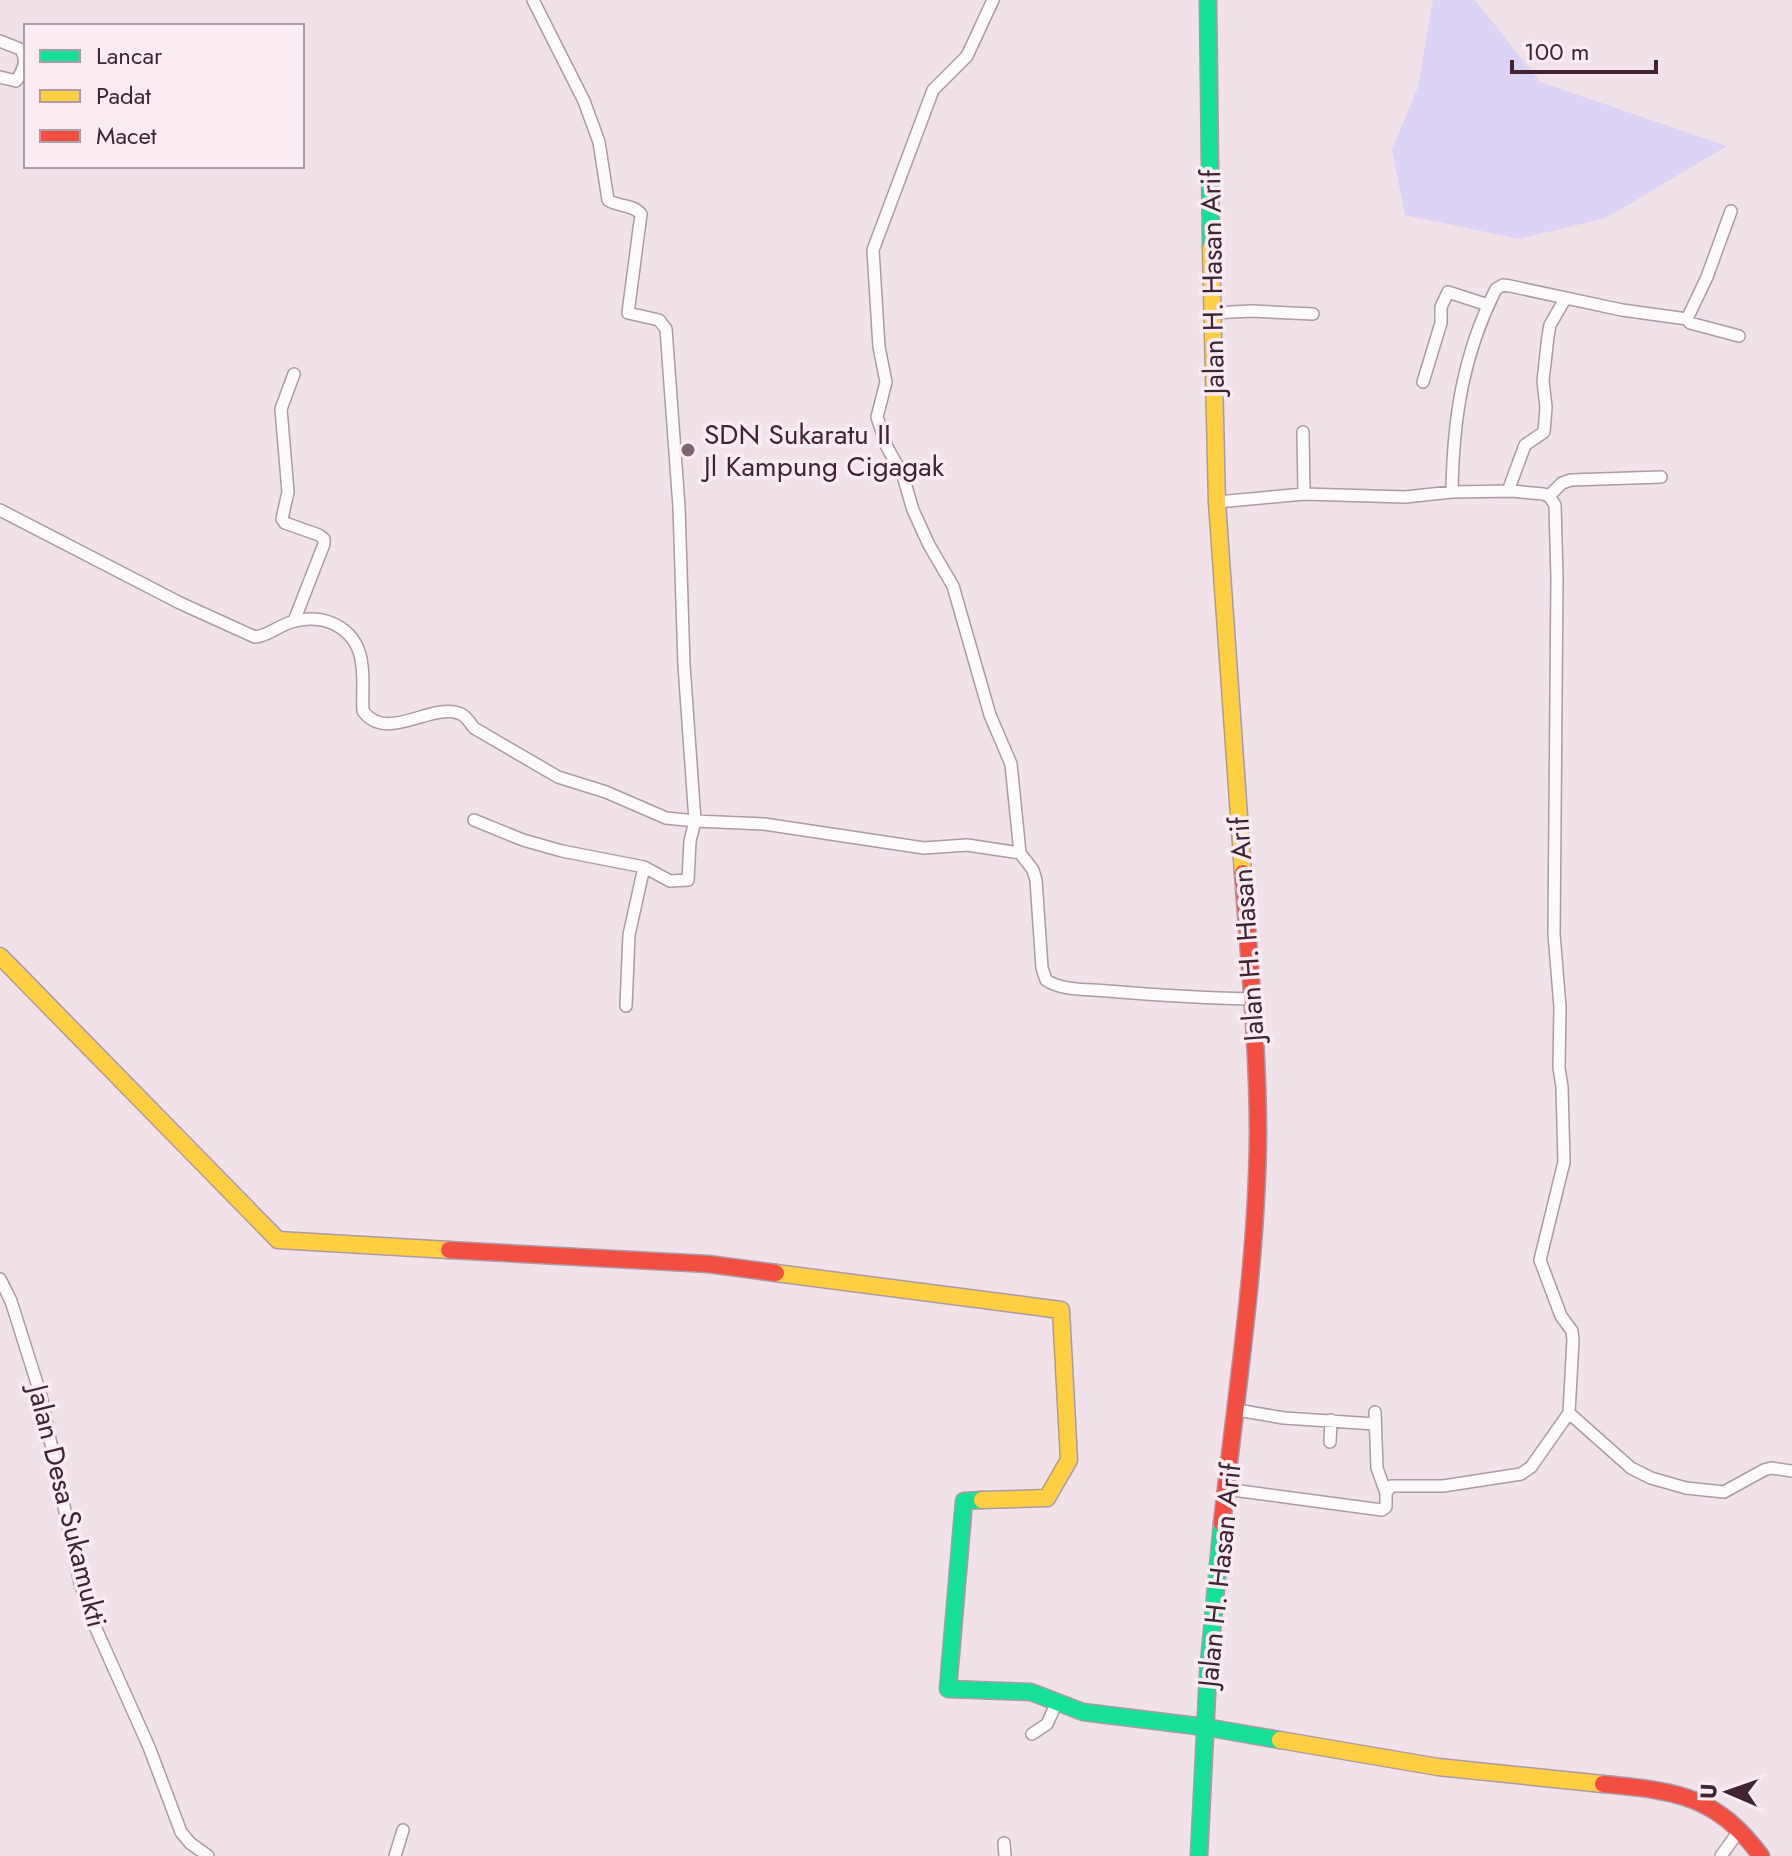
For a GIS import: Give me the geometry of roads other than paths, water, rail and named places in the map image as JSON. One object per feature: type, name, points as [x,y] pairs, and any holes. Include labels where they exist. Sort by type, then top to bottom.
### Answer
[{"type":"street","points":[[474,820],[523,840],[562,851],[644,867],[670,881],[688,880],[690,841],[695,821],[666,329],[659,320],[628,313],[641,214],[634,208],[608,200],[599,142],[584,101],[533,0]]},
{"type":"street","points":[[993,0],[967,56],[933,90],[873,250],[879,347],[886,382],[877,417],[887,447],[903,476],[913,510],[953,586],[990,715],[1011,764],[1020,853],[1033,870],[1036,880],[1045,979],[1051,984],[1182,998],[1251,999]]},
{"type":"street","name":"Jalan H. Hasan Arif","points":[[1199,1856],[1210,1639],[1248,1311],[1259,1162],[1217,502],[1208,0]]},
{"type":"street","points":[[0,41],[20,49],[24,58],[16,81],[0,77]]},
{"type":"street","points":[[1687,319],[1707,277],[1731,211]]},
{"type":"street","points":[[1452,492],[1455,416],[1468,361],[1488,305],[1496,289],[1503,285],[1565,299],[1687,319],[1690,323],[1739,336]]},
{"type":"street","points":[[1423,382],[1441,323],[1441,307],[1448,292],[1488,305]]},
{"type":"street","points":[[1508,491],[1525,445],[1544,432],[1546,407],[1543,381],[1548,336],[1550,325],[1565,299]]},
{"type":"street","points":[[1212,313],[1313,314]]},
{"type":"street","points":[[294,374],[281,409],[288,492],[282,519],[285,523],[319,535],[324,539],[324,544],[294,621]]},
{"type":"street","points":[[1303,432],[1304,494]]},
{"type":"street","points":[[1549,496],[1562,483],[1571,480],[1661,477]]},
{"type":"street","points":[[1217,502],[1304,494],[1405,497],[1508,491],[1549,496],[1555,505],[1554,934],[1560,1007],[1559,1068],[1564,1156],[1540,1260],[1561,1316],[1573,1335],[1569,1413],[1531,1467],[1519,1475],[1443,1486],[1391,1486],[1386,1493]]},
{"type":"street","points":[[0,510],[180,603],[255,637],[294,621],[327,621],[351,634],[362,666],[363,711],[370,718],[403,723],[439,712],[458,713],[474,728],[558,777],[606,792],[666,818],[764,824],[924,848],[967,845],[1020,853]]},
{"type":"street","points":[[626,1006],[629,935],[644,867]]},
{"type":"street","points":[[0,956],[278,1240],[708,1264],[1061,1310],[1069,1460],[1047,1498],[964,1501],[948,1689],[1044,1695],[1080,1712],[1438,1767],[1665,1790],[1694,1799],[1722,1814],[1761,1856]]},
{"type":"street","name":"Jalan Desa Sukamukti","points":[[0,1279],[11,1301],[41,1396],[71,1544],[93,1622],[149,1747],[181,1832],[187,1841],[208,1856]]},
{"type":"street","points":[[1225,1489],[1382,1510],[1386,1507],[1386,1493],[1377,1468],[1375,1418],[1284,1418],[1237,1410]]},
{"type":"street","points":[[1569,1413],[1637,1472],[1686,1488],[1724,1492],[1764,1470],[1792,1471]]},
{"type":"street","points":[[1330,1442],[1331,1420]]},
{"type":"street","points":[[1032,1734],[1047,1724],[1057,1702]]},
{"type":"street","points":[[395,1856],[403,1830]]},
{"type":"street","points":[[1723,1853],[1738,1832]]},
{"type":"place","name":"SDN Sukaratu II Jl Kampung Cigagak","points":[[688,450]]}]
